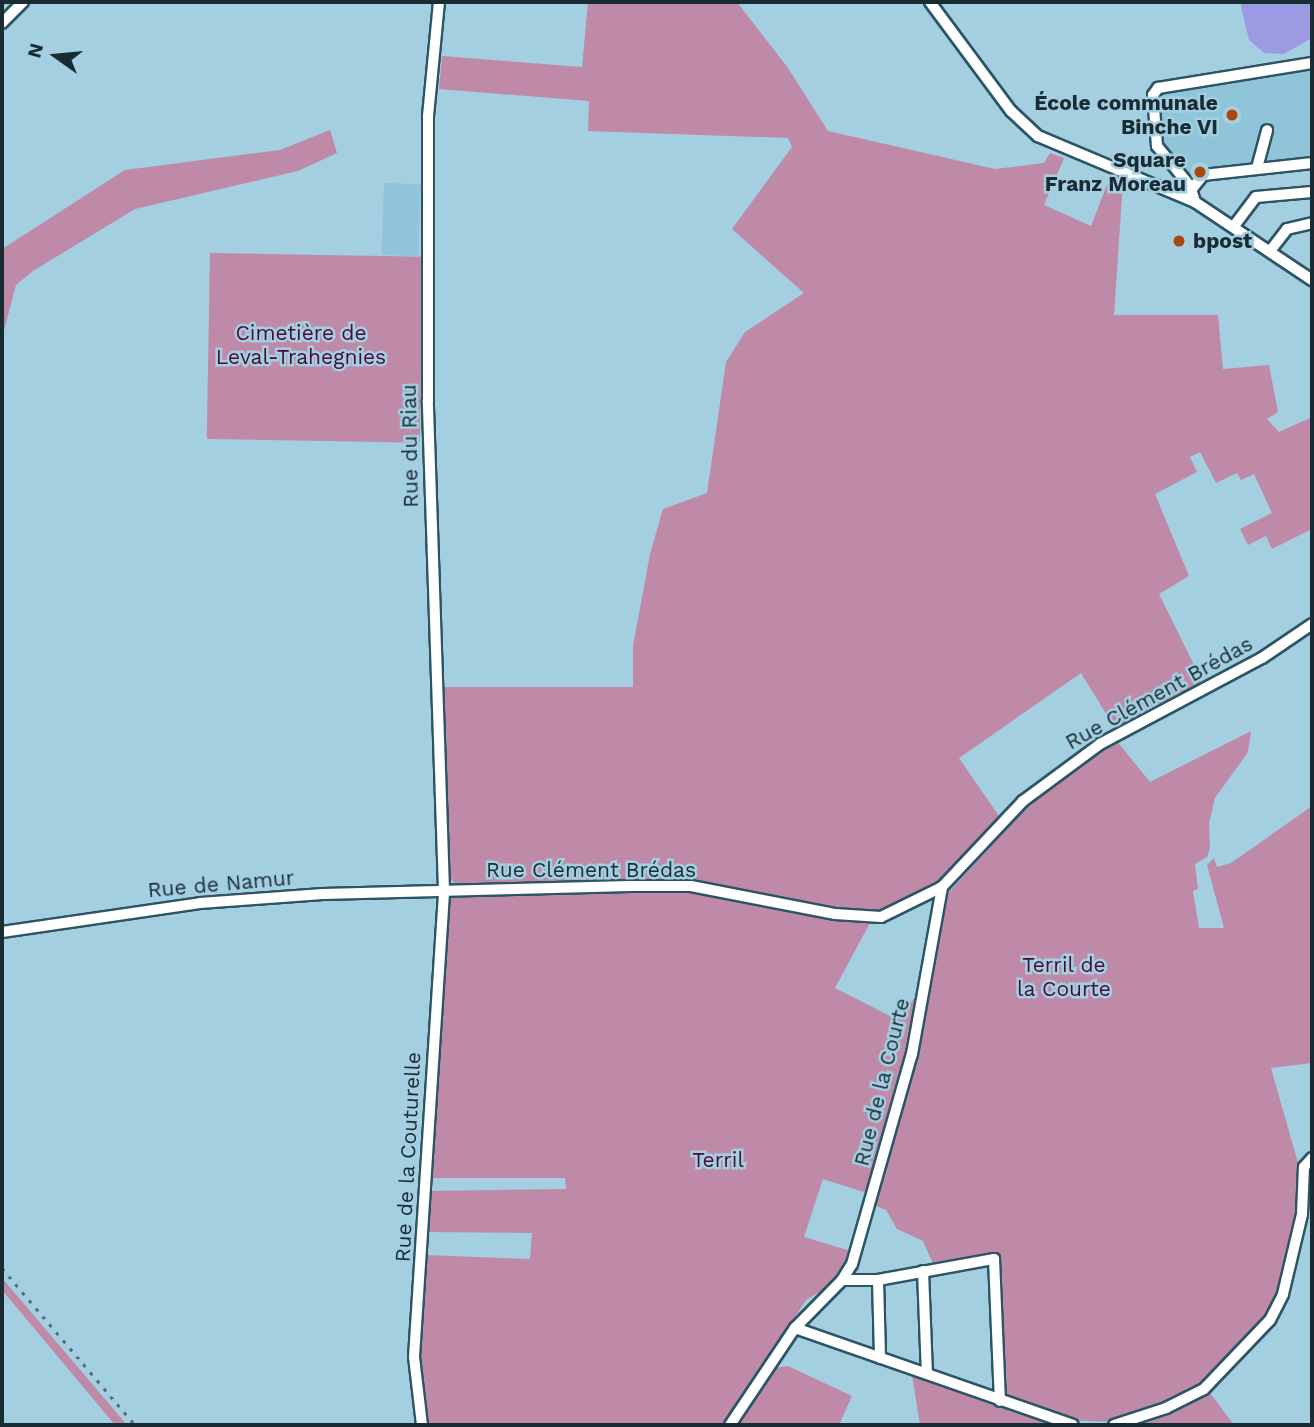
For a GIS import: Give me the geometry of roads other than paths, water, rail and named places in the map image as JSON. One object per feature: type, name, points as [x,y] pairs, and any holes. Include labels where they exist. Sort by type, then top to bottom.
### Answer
[{"type":"street","points":[[2,23],[23,2]]},
{"type":"street","name":"Rue du Riau","points":[[439,2],[428,116],[428,400],[444,890]]},
{"type":"street","points":[[930,2],[1023,125],[1059,147],[1195,202],[1312,280]]},
{"type":"street","points":[[1195,202],[1191,190],[1157,146],[1153,95],[1158,88],[1312,63]]},
{"type":"street","points":[[1257,168],[1267,130]]},
{"type":"street","points":[[1191,190],[1203,175],[1312,163]]},
{"type":"street","points":[[1234,226],[1256,197],[1312,192]]},
{"type":"street","points":[[1270,251],[1287,229],[1312,223]]},
{"type":"street","name":"Rue Clément Brédas","points":[[444,890],[691,886],[835,914],[881,917],[942,887],[1023,801],[1076,761],[1262,658],[1312,624]]},
{"type":"street","name":"Rue de la Courte","points":[[730,1425],[794,1328],[842,1280],[860,1243],[909,1063],[942,887]]},
{"type":"street","name":"Rue de Namur","points":[[2,932],[200,903],[444,890]]},
{"type":"street","name":"Rue de la Couturelle","points":[[422,1425],[414,1357],[444,890]]},
{"type":"street","points":[[1114,1425],[1178,1404],[1204,1390],[1270,1320],[1283,1294],[1302,1214],[1304,1167],[1312,1158]]},
{"type":"street","points":[[842,1280],[878,1280],[985,1257],[996,1262],[1000,1401]]},
{"type":"street","points":[[923,1270],[927,1374]]},
{"type":"street","points":[[878,1280],[880,1358]]},
{"type":"street","points":[[794,1328],[1073,1425]]},
{"type":"water","points":[[1240,2],[1312,2],[1312,38],[1284,54],[1264,53],[1249,40]]},
{"type":"railway","points":[[2,1268],[135,1425]]},
{"type":"place","name":"École communale Binche VI","points":[[1232,115]]},
{"type":"place","name":"Square Franz Moreau","points":[[1200,172]]},
{"type":"place","name":"bpost","points":[[1179,241]]},
{"type":"park label","name":"Cimetière de Leval-Trahegnies","points":[[301,345]]},
{"type":"park label","name":"Terril de la Courte","points":[[1064,977]]},
{"type":"park label","name":"Terril","points":[[718,1160]]}]
